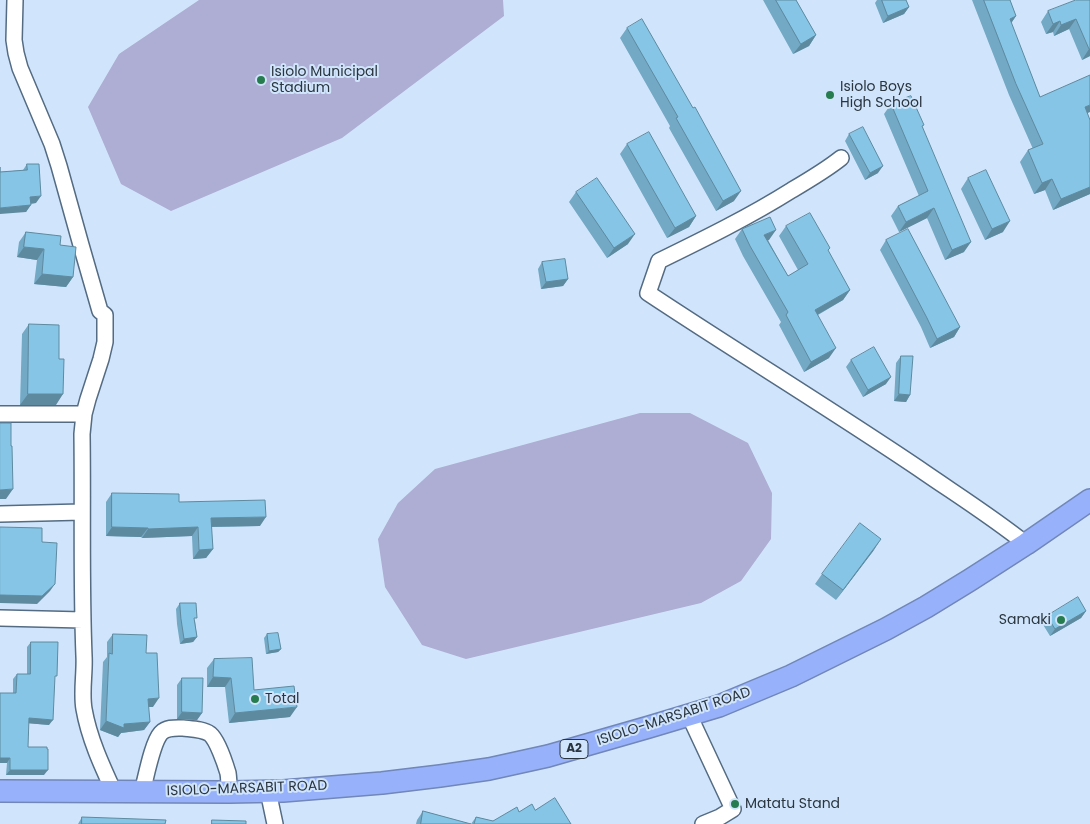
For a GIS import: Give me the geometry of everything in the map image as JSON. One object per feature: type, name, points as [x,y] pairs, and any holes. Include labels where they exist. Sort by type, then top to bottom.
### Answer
[{"type":"highway","name":"ISIOLO-MARSABIT ROAD","points":[[0,791],[268,791],[382,783],[440,776],[489,769],[548,756],[689,715],[791,676],[886,629],[963,585],[1090,500]]},
{"type":"street","points":[[15,0],[14,40],[20,68],[52,144],[100,311],[105,315],[105,342],[84,414],[82,434],[83,698],[90,734],[114,792]]},
{"type":"street","points":[[841,158],[807,181],[735,223],[659,261],[648,292],[977,508],[1026,544]]},
{"type":"street","points":[[0,414],[84,414]]},
{"type":"street","points":[[0,514],[82,512]]},
{"type":"street","points":[[0,618],[82,620]]},
{"type":"street","points":[[689,715],[733,809],[703,824]]},
{"type":"street","points":[[142,792],[150,759],[160,734],[175,728],[204,731],[211,735],[221,753],[228,773],[229,792]]},
{"type":"street","points":[[268,791],[275,824]]},
{"type":"shaded area","name":"Isiolo Municipal Stadium","points":[[199,0],[503,0],[504,16],[342,138],[171,211],[121,184],[88,107],[119,54]]},
{"type":"shaded area","points":[[640,413],[690,413],[748,443],[772,493],[771,539],[741,581],[701,603],[466,659],[422,645],[385,587],[378,539],[398,503],[435,469]]},
{"type":"building","points":[[776,0],[796,0],[816,35],[801,44]]},
{"type":"building","points":[[882,0],[906,0],[909,7],[888,16]]},
{"type":"building","points":[[984,0],[1010,0],[1016,16],[1010,19],[1040,97],[1090,75],[1090,105],[1085,107],[1090,120],[1090,187],[1061,199],[1052,179],[1042,183],[1028,150],[1043,144],[1016,84]]},
{"type":"building","points":[[1076,0],[1090,0],[1090,49],[1076,19],[1061,25],[1060,21],[1053,24],[1048,11]]},
{"type":"building","points":[[642,19],[693,108],[695,107],[741,191],[723,201],[627,28]]},
{"type":"building","points":[[911,96],[971,242],[952,250],[934,208],[906,222],[898,206],[928,191],[891,104]]},
{"type":"building","points":[[863,127],[883,166],[870,173],[849,134]]},
{"type":"building","points":[[649,132],[696,216],[675,228],[627,144]]},
{"type":"building","points":[[27,164],[39,164],[41,196],[30,197],[31,205],[0,208],[0,172],[27,170]]},
{"type":"building","points":[[986,170],[1010,221],[992,229],[968,178]]},
{"type":"building","points":[[597,178],[635,234],[614,248],[576,192]]},
{"type":"building","points":[[810,213],[830,248],[828,250],[850,290],[815,310],[836,348],[811,362],[786,315],[788,312],[742,229],[770,217],[776,230],[764,235],[788,276],[808,264],[786,226]]},
{"type":"building","points":[[908,229],[960,327],[937,339],[886,240]]},
{"type":"building","points":[[26,232],[61,236],[60,245],[76,247],[73,277],[42,274],[44,249],[24,247]]},
{"type":"building","points":[[565,259],[568,279],[546,282],[542,262]]},
{"type":"building","points":[[29,324],[59,325],[59,359],[64,359],[63,394],[28,394]]},
{"type":"building","points":[[874,347],[891,377],[868,390],[851,360]]},
{"type":"building","points":[[901,356],[913,356],[910,395],[899,394]]},
{"type":"building","points":[[0,423],[11,423],[13,489],[0,490]]},
{"type":"building","points":[[112,493],[179,494],[179,502],[265,500],[266,517],[211,518],[213,549],[199,550],[198,527],[148,529],[112,527]]},
{"type":"building","points":[[860,523],[881,539],[843,590],[822,574]]},
{"type":"building","points":[[0,527],[42,528],[42,542],[57,543],[55,584],[42,596],[0,595]]},
{"type":"building","name":"Samaki","points":[[1078,597],[1086,611],[1055,629],[1047,616]]},
{"type":"building","points":[[180,603],[196,603],[197,618],[194,618],[197,637],[184,639]]},
{"type":"building","points":[[278,633],[281,649],[269,651],[267,634]]},
{"type":"building","points":[[113,634],[147,635],[146,653],[157,653],[159,698],[148,699],[150,722],[124,724],[124,728],[106,721],[109,653],[112,654]]},
{"type":"building","points":[[31,642],[58,642],[53,720],[29,718],[28,747],[47,747],[48,770],[10,770],[10,758],[0,758],[0,693],[16,693],[17,674],[30,674]]},
{"type":"building","points":[[252,658],[254,690],[294,686],[297,707],[235,713],[231,678],[213,677],[214,659]]},
{"type":"building","points":[[182,678],[203,678],[202,713],[182,712]]},
{"type":"building","points":[[555,798],[571,824],[474,824],[476,817],[493,821],[517,807],[519,812],[532,804],[535,810]]},
{"type":"building","points":[[423,811],[471,824],[421,824]]},
{"type":"building","points":[[82,817],[166,820],[165,824],[82,824]]},
{"type":"building","points":[[212,820],[246,821],[246,824],[212,824]]},
{"type":"place","name":"Isiolo Municipal Stadium","points":[[261,80]]},
{"type":"place","name":"Isiolo Boys High School","points":[[830,95]]},
{"type":"place","name":"Samaki","points":[[1061,620]]},
{"type":"place","name":"Total","points":[[255,699]]},
{"type":"place","name":"Matatu Stand","points":[[735,804]]}]
